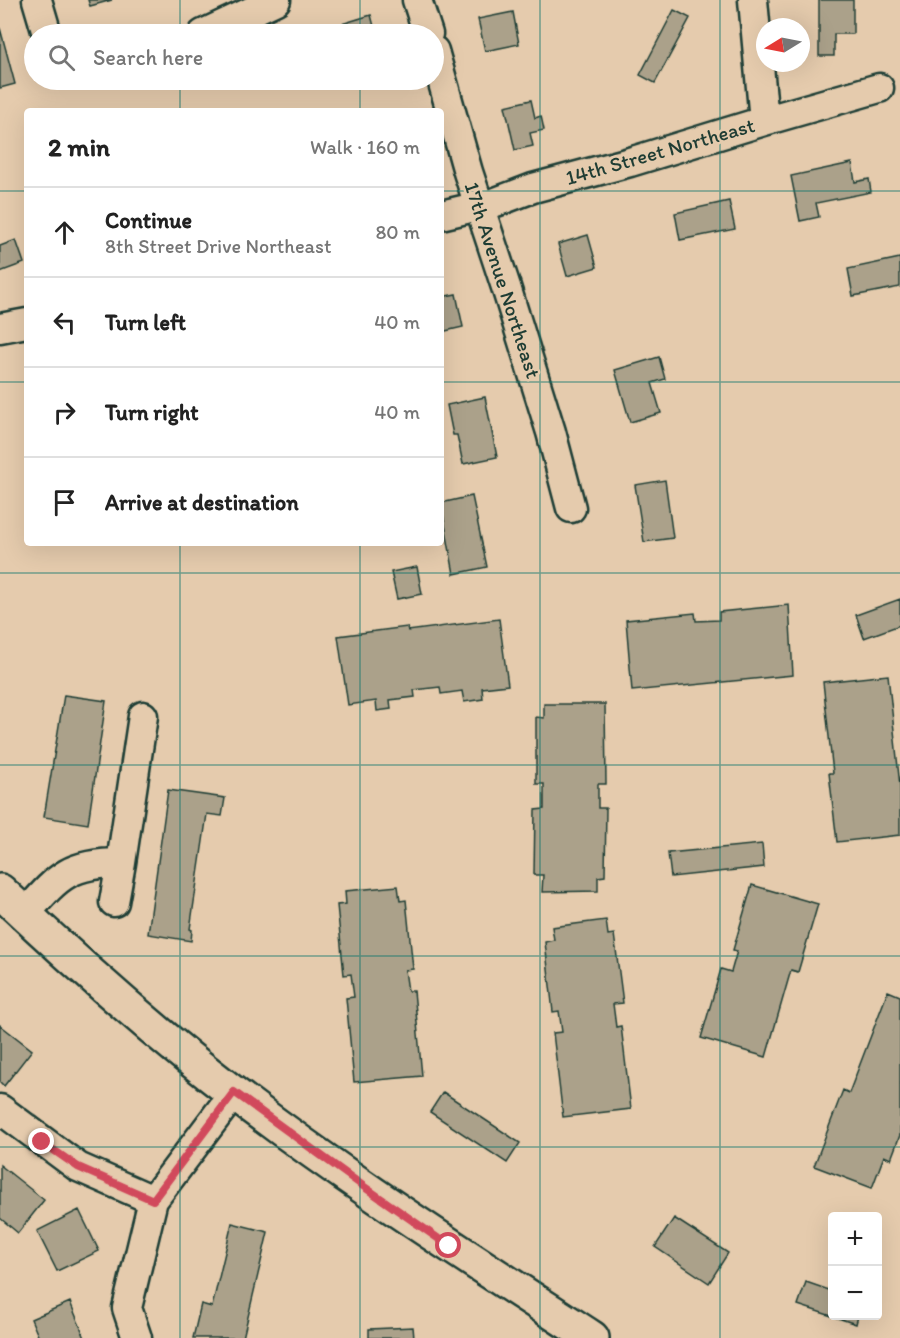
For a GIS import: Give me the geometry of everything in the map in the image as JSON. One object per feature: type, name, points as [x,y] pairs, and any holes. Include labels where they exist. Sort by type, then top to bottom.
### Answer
[{"type":"main road","points":[[0,891],[135,1013],[234,1092],[449,1246],[592,1338]]},
{"type":"street","points":[[37,0],[44,24]]},
{"type":"street","points":[[224,24],[276,0]]},
{"type":"street","points":[[417,0],[425,24]]},
{"type":"street","points":[[753,0],[764,121]]},
{"type":"street","name":"17th Avenue Northeast","points":[[444,85],[479,205],[551,432],[571,508]]},
{"type":"street","name":"14th Street Northeast","points":[[444,214],[879,88]]},
{"type":"street","points":[[0,328],[24,324]]},
{"type":"street","points":[[114,902],[143,716]]},
{"type":"street","points":[[25,914],[65,873],[86,865],[121,863]]},
{"type":"street","points":[[137,1338],[127,1308],[153,1200],[234,1092]]},
{"type":"street","points":[[0,1109],[78,1167],[153,1200]]},
{"type":"building","points":[[88,0],[112,0],[90,6]]},
{"type":"building","points":[[819,0],[853,0],[853,34],[834,34],[834,56],[819,56]]},
{"type":"building","points":[[674,10],[690,18],[655,83],[640,75]]},
{"type":"building","points":[[513,12],[519,44],[485,51],[478,19]]},
{"type":"building","points":[[371,15],[373,24],[342,24]]},
{"type":"building","points":[[0,28],[15,84],[0,88]]},
{"type":"building","points":[[531,100],[535,118],[541,116],[544,130],[530,133],[533,146],[515,150],[505,106]]},
{"type":"building","points":[[852,163],[855,182],[869,179],[871,192],[816,203],[819,217],[800,221],[791,176]]},
{"type":"building","points":[[729,201],[735,229],[680,240],[675,213]]},
{"type":"building","points":[[588,235],[597,267],[567,276],[558,244]]},
{"type":"building","points":[[16,240],[24,263],[0,272],[0,246]]},
{"type":"building","points":[[900,258],[900,287],[853,296],[848,269]]},
{"type":"building","points":[[456,294],[463,327],[444,331],[444,296]]},
{"type":"building","points":[[659,357],[665,379],[652,383],[661,413],[630,422],[615,370]]},
{"type":"building","points":[[485,397],[497,457],[463,464],[457,435],[453,435],[447,405]]},
{"type":"building","points":[[665,480],[673,538],[644,542],[635,485]]},
{"type":"building","points":[[472,496],[487,567],[454,574],[444,519],[444,502]]},
{"type":"building","points":[[417,567],[422,594],[397,599],[391,572]]},
{"type":"building","points":[[900,599],[900,625],[864,638],[856,615]]},
{"type":"building","points":[[789,605],[793,675],[632,691],[626,620],[695,613],[696,621],[719,620],[719,612]]},
{"type":"building","points":[[499,619],[508,685],[482,688],[483,699],[464,702],[462,691],[441,694],[440,687],[414,690],[415,697],[390,700],[391,709],[377,711],[376,701],[348,705],[338,636],[407,627],[408,631]]},
{"type":"building","points":[[888,675],[900,786],[900,835],[837,842],[829,773],[833,773],[823,682]]},
{"type":"building","points":[[64,695],[106,701],[88,824],[44,817]]},
{"type":"building","points":[[544,704],[605,704],[606,784],[598,784],[598,808],[606,808],[605,876],[598,877],[598,891],[542,892],[543,875],[534,875],[535,810],[544,809],[544,784],[536,784],[536,717],[544,718]]},
{"type":"building","points":[[168,790],[225,798],[222,816],[207,814],[190,929],[192,930],[191,941],[148,934]]},
{"type":"building","points":[[762,844],[764,867],[671,877],[668,853]]},
{"type":"building","points":[[752,885],[818,904],[798,972],[791,970],[766,1057],[701,1038],[721,969],[731,972],[737,951],[733,950]]},
{"type":"building","points":[[398,886],[400,901],[406,900],[413,969],[405,970],[408,991],[414,991],[422,1076],[354,1082],[346,998],[354,997],[351,974],[344,975],[337,905],[346,904],[345,891]]},
{"type":"building","points":[[606,920],[608,935],[614,934],[623,1003],[613,1004],[616,1027],[621,1026],[631,1109],[563,1117],[553,1033],[562,1032],[559,1011],[553,1012],[545,942],[554,940],[552,927]]},
{"type":"building","points":[[888,991],[900,996],[900,1135],[891,1159],[884,1156],[872,1188],[814,1166],[843,1090],[849,1093]]},
{"type":"building","points":[[0,1025],[32,1050],[4,1086],[0,1082]]},
{"type":"building","points":[[443,1092],[520,1143],[507,1163],[430,1112]]},
{"type":"building","points":[[0,1165],[44,1200],[18,1233],[0,1218]]},
{"type":"building","points":[[79,1210],[99,1251],[57,1271],[37,1231]]},
{"type":"building","points":[[674,1218],[728,1253],[709,1283],[655,1247]]},
{"type":"building","points":[[232,1223],[268,1232],[243,1338],[193,1338],[201,1304],[212,1307]]},
{"type":"building","points":[[806,1282],[828,1290],[828,1315],[798,1305]]},
{"type":"building","points":[[70,1302],[85,1338],[39,1338],[31,1319]]},
{"type":"building","points":[[844,1320],[857,1320],[856,1324]]},
{"type":"building","points":[[413,1327],[414,1338],[369,1338],[369,1329]]},
{"type":"route","points":[[42,1142],[78,1167],[153,1200],[234,1092],[449,1246]]}]
